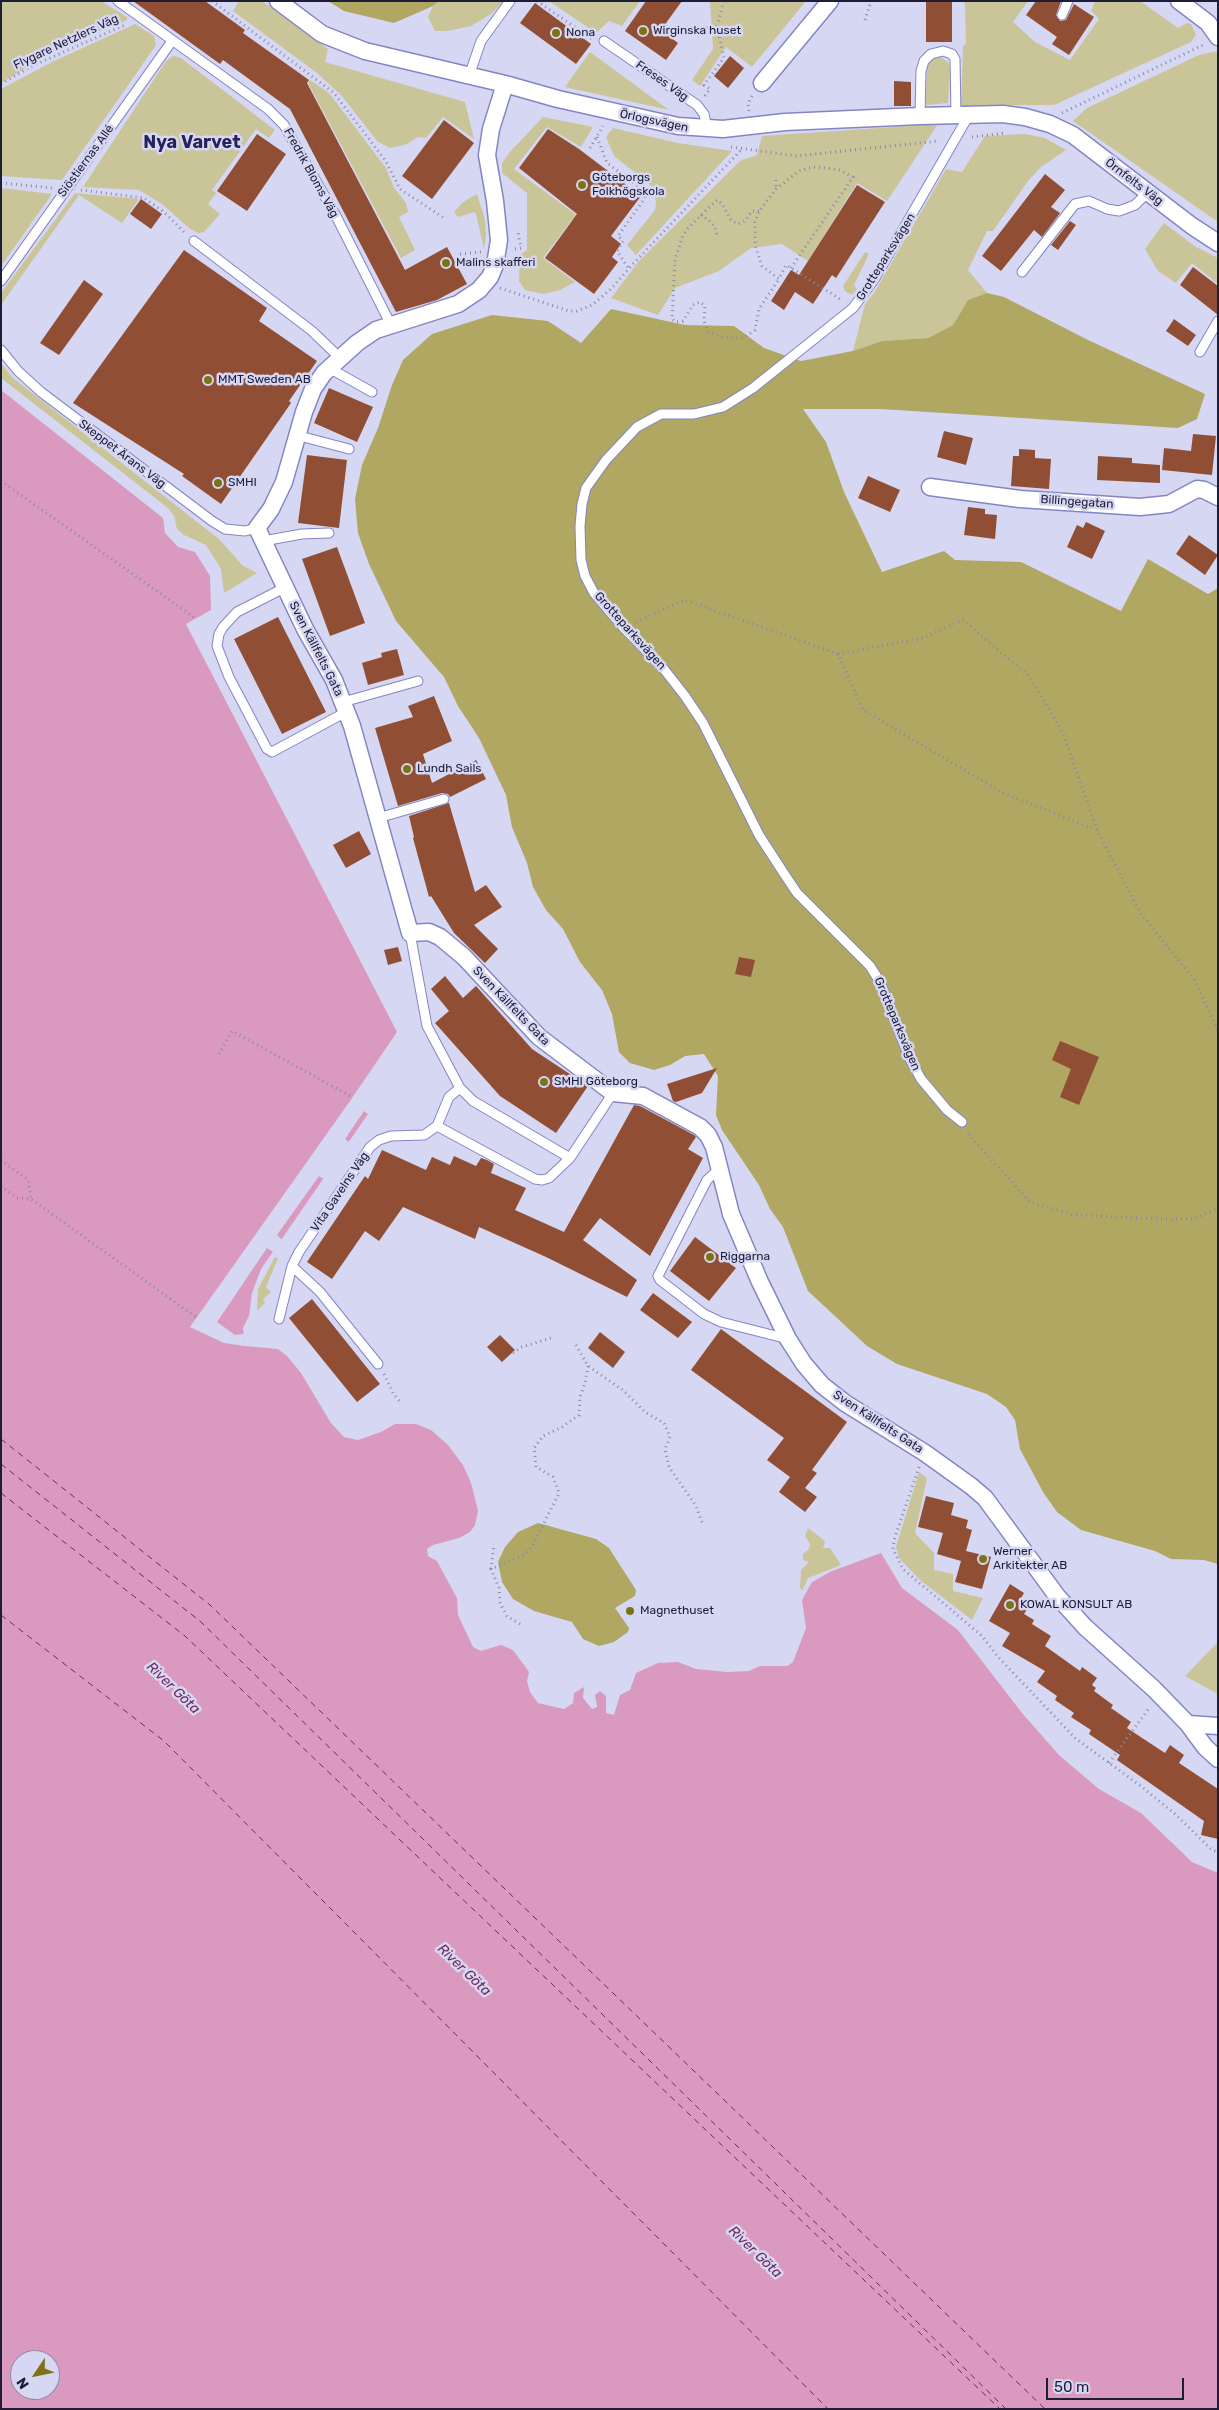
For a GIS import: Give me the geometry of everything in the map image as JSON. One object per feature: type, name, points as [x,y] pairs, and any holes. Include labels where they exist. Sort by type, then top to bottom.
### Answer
[{"type":"street","name":"Örlogsvägen","points":[[278,1],[322,34],[338,42],[365,51],[505,84],[558,99],[678,126],[707,129],[920,116],[1014,114],[1055,119]]},
{"type":"street","points":[[762,83],[830,1]]},
{"type":"street","points":[[1179,1],[1208,24],[1214,40]]},
{"type":"street","points":[[260,534],[284,482],[296,435],[313,389],[335,363],[376,330],[458,304],[485,283],[495,264],[499,240],[496,200],[487,156],[491,129],[505,84]]},
{"type":"street","name":"Örnfelts Väg","points":[[1055,119],[1073,136],[1218,243]]},
{"type":"street","name":"Billingegatan","points":[[930,487],[1020,499],[1140,506],[1170,504],[1197,489],[1204,490],[1218,497]]},
{"type":"street","name":"Sven Källfelts Gata","points":[[260,534],[305,629],[334,680],[345,707],[410,933],[429,932],[440,937],[464,957],[539,1037],[613,1093],[643,1096],[700,1127],[708,1135],[714,1147],[731,1214],[760,1282],[788,1339],[804,1364],[822,1385],[845,1404],[925,1453],[972,1486],[985,1498],[999,1514],[1026,1556],[1085,1627],[1154,1689],[1188,1724],[1204,1747],[1218,1759]]},
{"type":"street","points":[[1188,1724],[1218,1726]]},
{"type":"lane","name":"Fredrik Bloms Väg","points":[[118,1],[268,109],[284,125],[336,216],[391,325]]},
{"type":"lane","points":[[470,76],[481,41],[510,1]]},
{"type":"lane","points":[[1062,15],[1068,1]]},
{"type":"lane","name":"Siöstiernas Allé","points":[[1,281],[172,41]]},
{"type":"lane","name":"Freses Väg","points":[[604,41],[698,106],[704,114],[707,129]]},
{"type":"lane","points":[[920,116],[920,71],[924,61],[931,54],[943,51],[952,54],[955,59],[963,115]]},
{"type":"lane","name":"Grotteparksvägen","points":[[962,1122],[947,1110],[921,1079],[909,1057],[880,982],[870,966],[797,893],[760,835],[703,723],[663,668],[624,628],[594,593],[585,576],[581,560],[582,504],[586,488],[594,475],[638,427],[661,414],[694,414],[723,407],[753,388],[853,308],[875,278],[963,115]]},
{"type":"lane","points":[[1022,272],[1075,204],[1089,201],[1108,209],[1119,211],[1136,205],[1148,192]]},
{"type":"lane","points":[[194,241],[312,331],[335,363],[372,392]]},
{"type":"lane","points":[[1200,352],[1218,321]]},
{"type":"lane","name":"Skeppet Ärans Väg","points":[[1,350],[18,371],[41,392],[225,529],[260,534],[329,533]]},
{"type":"lane","points":[[296,435],[349,449]]},
{"type":"lane","name":"Sven Källfelts Gata","points":[[286,586],[237,612],[223,627],[219,634],[217,646],[229,677],[267,749],[272,752],[345,707]]},
{"type":"lane","points":[[345,707],[418,681]]},
{"type":"lane","points":[[378,818],[444,799]]},
{"type":"lane","points":[[410,933],[428,1026],[460,1088],[473,1101],[570,1158]]},
{"type":"lane","points":[[460,1088],[449,1097],[437,1126],[535,1179],[542,1180],[549,1178],[570,1158],[613,1093]]},
{"type":"lane","name":"Vita Gavelns Väg","points":[[280,1319],[292,1266],[299,1252],[370,1147],[379,1140],[391,1136],[424,1135],[437,1126]]},
{"type":"lane","points":[[719,1169],[707,1180],[658,1276],[660,1280],[697,1309],[721,1322],[788,1339]]},
{"type":"lane","points":[[292,1266],[320,1292],[378,1364]]},
{"type":"path","points":[[212,1],[334,93],[385,160],[400,189],[444,218]]},
{"type":"path","points":[[537,1],[596,41],[604,41]]},
{"type":"path","points":[[698,106],[710,89],[704,85],[724,58],[717,26],[724,1]]},
{"type":"path","points":[[864,20],[871,1]]},
{"type":"path","name":"Flygare Netzlers Väg","points":[[1,84],[30,67],[140,18]]},
{"type":"path","points":[[697,30],[717,26]]},
{"type":"path","points":[[1055,119],[1113,87],[1214,40]]},
{"type":"path","points":[[750,126],[748,104],[762,83]]},
{"type":"path","points":[[590,148],[605,120]]},
{"type":"path","points":[[597,137],[607,163],[642,190],[644,198],[618,236],[623,241],[617,250],[628,269]]},
{"type":"path","points":[[485,283],[569,311],[577,311],[592,305],[604,296],[743,148]]},
{"type":"path","points":[[779,278],[762,266],[755,245],[755,222],[759,211],[776,189],[806,168],[840,170],[853,177],[791,268]]},
{"type":"path","points":[[776,180],[776,189]]},
{"type":"path","points":[[1,183],[144,198],[164,212],[194,241]]},
{"type":"path","points":[[759,211],[752,211],[745,221],[738,224],[732,220],[722,204],[717,200],[683,235],[679,244],[672,282],[672,319],[676,322],[682,321],[693,305],[696,302],[700,302],[705,306],[704,321],[708,332],[713,336],[743,338],[755,330],[759,309],[786,265],[853,308]]},
{"type":"path","points":[[701,215],[715,227],[717,236]]},
{"type":"path","points":[[460,254],[481,252]]},
{"type":"path","points":[[1,481],[195,618]]},
{"type":"path","points":[[624,628],[685,600],[838,654],[923,638],[963,620],[1029,676],[1064,732],[1097,830],[1141,914],[1194,979],[1218,1031]]},
{"type":"path","points":[[838,654],[863,710],[1003,793],[1097,830]]},
{"type":"path","points":[[219,1054],[232,1031],[352,1097]]},
{"type":"path","points":[[962,1122],[969,1135],[1030,1202],[1074,1215],[1161,1219],[1194,1219],[1218,1209]]},
{"type":"path","points":[[1,1160],[28,1180],[31,1199]]},
{"type":"path","points":[[1,1186],[18,1198],[31,1199],[197,1318]]},
{"type":"path","points":[[513,1353],[522,1346],[551,1338]]},
{"type":"path","points":[[576,1345],[588,1366],[624,1391],[645,1412],[664,1423],[670,1437],[665,1449],[669,1467],[696,1506],[703,1525]]},
{"type":"path","points":[[378,1364],[401,1403]]},
{"type":"path","points":[[491,1569],[524,1555],[533,1545],[559,1493],[553,1478],[536,1467],[534,1448],[544,1436],[562,1427],[579,1415],[580,1397],[586,1383],[588,1366]]},
{"type":"path","points":[[925,1453],[894,1540],[893,1549],[896,1558],[911,1578],[982,1636],[999,1658],[1075,1738],[1169,1809],[1212,1850],[1218,1852]]},
{"type":"path","points":[[494,1544],[491,1569],[499,1588],[500,1603],[507,1616],[520,1624]]},
{"type":"path","points":[[1109,1763],[1151,1705]]},
{"type":"shaded area","points":[[1,1],[101,1],[127,17],[127,20],[58,48],[1,83]]},
{"type":"shaded area","points":[[239,1],[262,1],[328,49],[325,62],[465,102],[474,139],[443,117],[426,138],[418,137],[407,144],[390,148],[378,142],[341,95],[317,73],[233,11]]},
{"type":"shaded area","points":[[328,1],[439,1],[433,6],[394,23],[344,11]]},
{"type":"shaded area","points":[[439,1],[504,1],[491,14],[471,26],[448,31],[435,31],[428,17],[433,6]]},
{"type":"shaded area","points":[[549,1],[640,1],[622,26],[609,21],[596,33]]},
{"type":"shaded area","points":[[710,1],[806,1],[752,67],[726,47],[700,86],[692,80],[713,49]]},
{"type":"shaded area","points":[[963,1],[1028,1],[1013,22],[1035,42],[1070,60],[1099,19],[1091,11],[1095,1],[1140,1],[1178,28],[1187,23],[1191,24],[1196,35],[1191,42],[1054,105],[1002,105],[961,109],[963,46],[966,44],[965,5]]},
{"type":"shaded area","points":[[135,24],[154,36],[156,45],[62,180],[1,176],[1,89],[52,62]]},
{"type":"shaded area","points":[[1218,51],[1218,222],[1073,121],[1087,108],[1199,55]]},
{"type":"shaded area","points":[[590,52],[669,110],[565,87]]},
{"type":"shaded area","points":[[173,56],[181,58],[275,130],[269,138],[256,129],[212,190],[216,193],[208,204],[220,214],[204,232],[198,233],[189,228],[162,204],[139,190],[83,187],[166,61]]},
{"type":"shaded area","points":[[941,57],[948,62],[950,69],[948,103],[926,105],[927,63],[932,58]]},
{"type":"shaded area","points":[[310,80],[329,93],[386,168],[394,188],[406,203],[408,212],[399,217],[415,250],[401,258],[308,83]]},
{"type":"shaded area","points":[[543,117],[593,127],[581,147],[547,127],[514,169],[590,225],[586,231],[572,220],[543,258],[575,282],[560,290],[544,294],[525,290],[519,281],[520,255],[527,250],[527,193],[502,173],[502,163],[509,153]]},
{"type":"shaded area","points":[[938,124],[887,201],[857,183],[808,261],[782,244],[751,248],[719,271],[675,288],[658,315],[611,298],[639,261],[740,161],[757,155],[762,136]]},
{"type":"shaded area","points":[[613,128],[678,143],[732,151],[636,255],[627,245],[655,210],[656,202],[653,187],[614,156],[606,137]]},
{"type":"shaded area","points":[[1025,134],[1045,138],[1066,150],[1041,167],[1028,181],[993,231],[987,231],[968,270],[987,293],[968,300],[953,325],[928,338],[882,341],[853,351],[865,304],[874,293],[946,169],[962,172],[985,136]]},
{"type":"shaded area","points":[[1,188],[52,194],[1,266]]},
{"type":"shaded area","points":[[75,193],[139,199],[122,223],[79,195],[1,305],[1,293]]},
{"type":"shaded area","points":[[477,194],[485,220],[486,236],[484,249],[476,214],[474,212],[458,217],[454,212],[463,202]]},
{"type":"shaded area","points":[[1164,223],[1196,247],[1218,258],[1218,284],[1192,263],[1176,283],[1158,271],[1145,249]]},
{"type":"shaded area","points":[[865,252],[869,254],[854,285],[857,289],[853,294],[850,294],[845,291],[843,286]]},
{"type":"shaded area","points":[[987,293],[1004,297],[1088,340],[1205,394],[1197,419],[1178,428],[881,409],[803,409],[826,442],[844,492],[882,572],[944,551],[955,560],[1021,562],[1121,611],[1148,559],[1208,594],[1218,588],[1218,1564],[1204,1560],[1171,1559],[1155,1551],[1081,1530],[1057,1512],[1043,1492],[1020,1449],[1015,1420],[1006,1407],[987,1394],[897,1364],[867,1346],[808,1291],[783,1227],[770,1209],[759,1185],[722,1130],[716,1115],[718,1076],[704,1054],[685,1056],[670,1065],[654,1070],[630,1063],[619,1052],[612,1014],[602,990],[580,962],[563,929],[546,910],[533,887],[527,863],[512,827],[506,795],[479,738],[458,706],[444,677],[396,621],[369,564],[358,533],[355,499],[362,465],[403,360],[432,334],[492,315],[548,321],[581,343],[611,309],[685,325],[734,326],[764,348],[801,361],[853,351],[882,341],[928,338],[953,325],[968,300]]},
{"type":"shaded area","points":[[1,363],[13,378],[219,539],[242,565],[257,573],[224,593],[221,569],[206,545],[184,535],[177,529],[174,516],[168,508],[1,378]]},
{"type":"shaded area","points":[[275,1257],[278,1258],[266,1287],[271,1292],[263,1299],[265,1303],[257,1311],[258,1289]]},
{"type":"shaded area","points":[[919,1472],[927,1478],[915,1533],[934,1553],[934,1570],[953,1574],[953,1591],[983,1598],[972,1620],[920,1580],[899,1558],[896,1547]]},
{"type":"shaded area","points":[[538,1523],[596,1539],[609,1548],[636,1590],[635,1596],[615,1608],[629,1628],[628,1632],[614,1642],[599,1646],[583,1639],[572,1622],[534,1611],[513,1599],[502,1582],[498,1562],[505,1547],[518,1532]]},
{"type":"shaded area","points":[[808,1528],[825,1541],[823,1548],[830,1548],[841,1565],[808,1578],[802,1591],[800,1587],[801,1570],[809,1562],[803,1560],[803,1554],[809,1549],[810,1544],[805,1536]]},
{"type":"shaded area","points":[[1218,1642],[1218,1694],[1185,1676]]},
{"type":"water","name":"River Göta","points":[[1,390],[163,518],[165,533],[178,547],[195,552],[210,576],[211,610],[186,624],[397,1032],[350,1101],[368,1114],[261,1269],[252,1293],[249,1316],[243,1328],[245,1346],[278,1349],[287,1356],[301,1373],[331,1423],[344,1437],[358,1440],[381,1432],[395,1424],[416,1424],[431,1430],[448,1445],[463,1465],[471,1483],[478,1511],[475,1525],[470,1532],[459,1538],[433,1545],[427,1549],[428,1556],[437,1561],[457,1598],[458,1615],[473,1647],[481,1651],[501,1645],[513,1650],[529,1672],[527,1681],[530,1692],[538,1703],[564,1709],[573,1703],[574,1693],[584,1687],[583,1698],[592,1709],[597,1707],[595,1695],[600,1691],[606,1696],[606,1713],[614,1715],[620,1695],[630,1690],[636,1673],[658,1663],[678,1662],[696,1669],[727,1672],[749,1671],[760,1666],[787,1666],[793,1662],[806,1628],[802,1600],[812,1582],[832,1571],[881,1553],[902,1588],[958,1630],[1022,1713],[1059,1755],[1099,1789],[1141,1813],[1192,1862],[1218,1873],[1218,2409],[1,2409]]},
{"type":"pier","points":[[350,1101],[364,1111],[345,1139],[349,1142],[324,1179],[319,1176],[277,1235],[282,1240],[273,1252],[267,1248],[217,1322],[235,1335],[244,1334],[245,1346],[224,1343],[190,1327]]},
{"type":"building","points":[[133,1],[205,1],[245,30],[243,33],[309,80],[307,83],[405,270],[447,247],[467,284],[437,300],[396,312],[290,109],[223,60],[220,64]]},
{"type":"building","name":"Wirginska huset","points":[[646,1],[682,1],[661,30],[678,43],[666,60],[625,31]]},
{"type":"building","points":[[926,1],[952,1],[952,42],[926,42]]},
{"type":"building","points":[[1036,1],[1061,1],[1056,15],[1060,21],[1066,20],[1074,4],[1094,17],[1069,55],[1052,44],[1057,37],[1026,15]]},
{"type":"building","name":"Nona","points":[[535,3],[591,44],[576,64],[520,23]]},
{"type":"building","points":[[730,56],[744,68],[728,88],[714,76]]},
{"type":"building","points":[[894,81],[911,82],[911,106],[894,106]]},
{"type":"building","points":[[444,120],[474,143],[432,199],[402,176]]},
{"type":"building","points":[[548,129],[579,149],[641,196],[611,236],[621,244],[612,257],[618,262],[594,294],[545,258],[577,214],[519,168]]},
{"type":"building","points":[[257,134],[286,154],[247,211],[217,191]]},
{"type":"building","points":[[1045,174],[1065,190],[1051,207],[1060,213],[1042,237],[1034,230],[1001,271],[982,256]]},
{"type":"building","points":[[857,185],[885,202],[836,278],[832,275],[813,304],[795,292],[784,310],[771,301],[791,270],[799,275]]},
{"type":"building","points":[[141,199],[162,214],[151,229],[130,214]]},
{"type":"building","points":[[1070,221],[1076,225],[1058,250],[1051,245]]},
{"type":"building","points":[[184,250],[267,308],[259,321],[317,361],[289,401],[291,403],[221,504],[182,476],[184,474],[73,403]]},
{"type":"building","points":[[1193,267],[1218,286],[1218,315],[1180,285]]},
{"type":"building","points":[[84,280],[103,294],[59,355],[40,343]]},
{"type":"building","points":[[1174,319],[1196,335],[1188,346],[1166,331]]},
{"type":"building","points":[[329,388],[373,407],[357,442],[314,423]]},
{"type":"building","points":[[944,431],[973,438],[966,465],[937,457]]},
{"type":"building","points":[[1193,434],[1216,436],[1212,475],[1162,470],[1164,448],[1191,451]]},
{"type":"building","points":[[1019,449],[1035,450],[1035,458],[1051,459],[1049,489],[1011,486],[1013,456],[1019,456]]},
{"type":"building","points":[[307,455],[347,460],[339,528],[298,523]]},
{"type":"building","points":[[1098,456],[1132,458],[1132,463],[1160,465],[1160,483],[1097,480]]},
{"type":"building","points":[[868,476],[900,490],[890,512],[858,498]]},
{"type":"building","points":[[968,507],[985,509],[985,514],[997,515],[995,539],[964,535]]},
{"type":"building","points":[[1086,522],[1105,531],[1092,559],[1067,547],[1077,525],[1083,528]]},
{"type":"building","points":[[1189,535],[1218,555],[1205,575],[1176,554]]},
{"type":"building","points":[[337,547],[365,623],[330,636],[302,559]]},
{"type":"building","points":[[278,617],[326,712],[282,734],[234,639]]},
{"type":"building","points":[[397,649],[404,675],[368,685],[362,663],[382,657],[381,653]]},
{"type":"building","points":[[434,696],[452,741],[423,754],[432,783],[476,760],[486,779],[450,797],[448,794],[442,793],[398,806],[375,728],[413,717],[408,706]]},
{"type":"building","points":[[449,803],[475,892],[486,885],[502,907],[474,925],[498,949],[485,963],[454,933],[431,896],[429,897],[413,838],[409,816]]},
{"type":"building","points":[[359,831],[371,854],[346,868],[333,845]]},
{"type":"building","points":[[398,947],[402,961],[388,965],[384,950]]},
{"type":"building","points":[[739,957],[755,960],[751,977],[735,974]]},
{"type":"building","points":[[445,976],[463,998],[476,986],[532,1049],[588,1086],[556,1133],[500,1096],[435,1023],[449,1011],[431,989]]},
{"type":"building","points":[[1060,1041],[1099,1057],[1079,1105],[1060,1097],[1071,1069],[1052,1060]]},
{"type":"building","points":[[717,1068],[702,1093],[676,1102],[673,1101],[667,1084]]},
{"type":"building","points":[[634,1105],[640,1106],[694,1135],[696,1137],[688,1149],[703,1158],[650,1256],[600,1218],[583,1240],[637,1280],[627,1297],[546,1257],[479,1227],[475,1239],[403,1207],[379,1241],[365,1231],[332,1279],[307,1262],[365,1176],[368,1179],[382,1150],[426,1170],[432,1157],[450,1165],[454,1156],[476,1166],[481,1158],[487,1160],[494,1164],[491,1173],[526,1188],[515,1210],[564,1232]]},
{"type":"building","points":[[695,1237],[736,1268],[709,1301],[670,1271]]},
{"type":"building","points":[[653,1293],[692,1322],[678,1338],[640,1310]]},
{"type":"building","points":[[312,1299],[380,1384],[357,1402],[289,1318]]},
{"type":"building","points":[[721,1329],[847,1422],[812,1470],[817,1473],[805,1488],[817,1497],[805,1512],[779,1492],[790,1477],[767,1460],[784,1438],[691,1370]]},
{"type":"building","points":[[600,1332],[625,1352],[613,1368],[588,1348]]},
{"type":"building","points":[[500,1335],[515,1350],[502,1362],[487,1347]]},
{"type":"building","points":[[926,1496],[954,1503],[951,1515],[968,1520],[966,1528],[972,1530],[966,1551],[991,1557],[982,1589],[955,1582],[961,1561],[937,1554],[943,1533],[918,1527]]},
{"type":"building","points":[[1010,1584],[1024,1593],[1020,1600],[1030,1605],[1024,1614],[1034,1620],[1032,1624],[1051,1636],[1045,1646],[1080,1671],[1082,1667],[1097,1678],[1092,1685],[1096,1688],[1094,1691],[1113,1705],[1111,1708],[1131,1722],[1127,1728],[1165,1753],[1170,1745],[1184,1755],[1179,1763],[1218,1789],[1218,1839],[1201,1835],[1204,1821],[1117,1760],[1120,1755],[1089,1734],[1091,1730],[1071,1717],[1074,1713],[1055,1700],[1057,1696],[1037,1682],[1045,1671],[1002,1646],[1010,1633],[989,1621]]},
{"type":"ferry route","points":[[1,1439],[210,1605],[1045,2409]]},
{"type":"ferry route","points":[[1,1464],[201,1622],[1006,2409]]},
{"type":"ferry route","points":[[1,1493],[185,1636],[1000,2409]]},
{"type":"ferry route","points":[[1,1615],[164,1741],[828,2409]]},
{"type":"place","name":"Wirginska huset","points":[[643,31]]},
{"type":"place","name":"Nona","points":[[556,33]]},
{"type":"place","name":"Göteborgs Folkhögskola","points":[[582,185]]},
{"type":"place","name":"Malins skafferi","points":[[446,263]]},
{"type":"place","name":"MMT Sweden AB","points":[[208,380]]},
{"type":"place","name":"SMHI","points":[[218,483]]},
{"type":"place","name":"Lundh Sails","points":[[407,769]]},
{"type":"place","name":"SMHI Göteborg","points":[[544,1082]]},
{"type":"place","name":"Riggarna","points":[[710,1257]]},
{"type":"place","name":"Werner Arkitekter AB","points":[[983,1559]]},
{"type":"place","name":"KOWAL KONSULT AB","points":[[1010,1605]]},
{"type":"place","name":"Magnethuset","points":[[630,1611]]},
{"type":"district","name":"Nya Varvet","points":[[192,143]]}]
